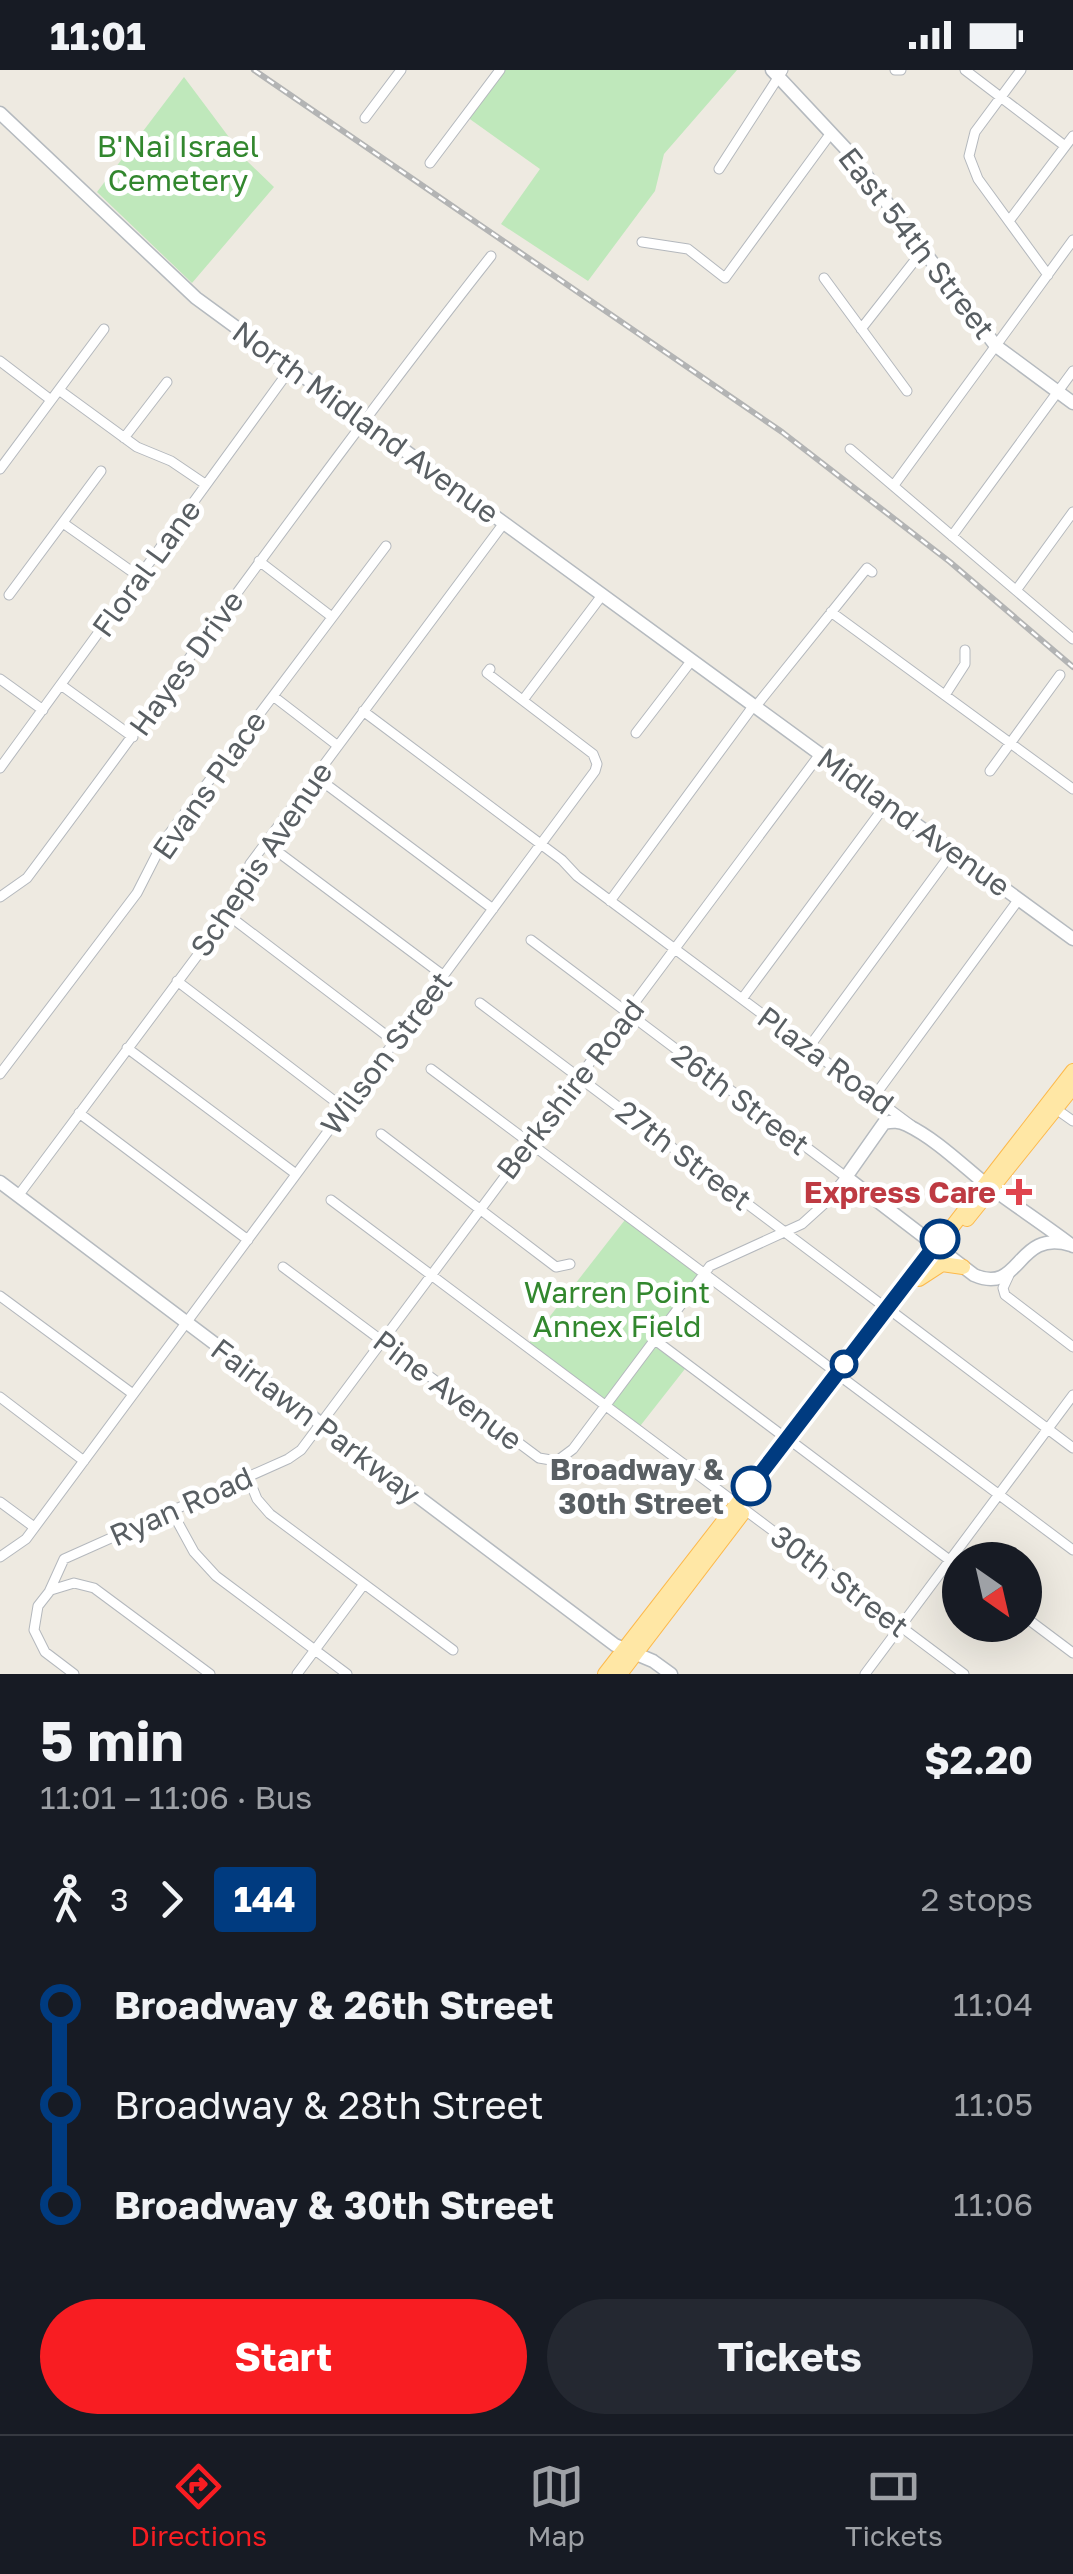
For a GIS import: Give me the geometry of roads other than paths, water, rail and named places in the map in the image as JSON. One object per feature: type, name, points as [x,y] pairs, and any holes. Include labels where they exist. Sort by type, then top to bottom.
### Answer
[{"type":"main road","points":[[605,1674],[630,1652],[1073,1071]]},
{"type":"main road","points":[[988,1185],[1073,1087]]},
{"type":"main road","points":[[919,1280],[938,1248]]},
{"type":"main road","points":[[890,1311],[919,1280],[942,1264],[963,1268]]},
{"type":"main road","points":[[620,1674],[630,1652]]},
{"type":"street","points":[[365,118],[401,70]]},
{"type":"street","points":[[430,163],[500,70]]},
{"type":"street","points":[[965,70],[1065,146]]},
{"type":"street","points":[[1021,70],[975,132],[969,156],[974,172],[1048,275]]},
{"type":"street","points":[[719,169],[778,72]]},
{"type":"street","name":"East 54th Street","points":[[778,72],[832,133],[996,346],[1073,403]]},
{"type":"street","name":"North Midland Avenue","points":[[0,112],[178,283],[755,706]]},
{"type":"street","points":[[642,242],[688,249],[725,278],[832,133]]},
{"type":"street","points":[[1009,221],[1073,136]]},
{"type":"street","points":[[894,485],[1073,240]]},
{"type":"street","points":[[861,329],[923,250]]},
{"type":"street","name":"Hayes Drive","points":[[0,897],[27,878],[364,420],[491,256]]},
{"type":"street","points":[[824,278],[907,391]]},
{"type":"street","points":[[0,469],[104,329]]},
{"type":"street","points":[[0,361],[51,400]]},
{"type":"street","name":"Floral Lane","points":[[0,768],[291,368]]},
{"type":"street","points":[[952,536],[1073,371]]},
{"type":"street","points":[[124,438],[166,382]]},
{"type":"street","points":[[59,390],[137,448],[171,461],[206,484]]},
{"type":"street","points":[[850,449],[1073,639]]},
{"type":"street","points":[[10,595],[101,471]]},
{"type":"street","points":[[1017,589],[1073,512]]},
{"type":"street","points":[[63,522],[140,578]]},
{"type":"street","name":"Schepis Avenue","points":[[18,1196],[228,914],[240,895],[250,864],[504,523]]},
{"type":"street","name":"Evans Place","points":[[0,1074],[137,893],[162,842],[386,546]]},
{"type":"street","points":[[259,561],[332,617]]},
{"type":"street","points":[[610,901],[755,706],[867,568],[872,572]]},
{"type":"street","points":[[490,670],[487,673],[523,700],[603,594]]},
{"type":"street","points":[[832,612],[1073,789]]},
{"type":"street","points":[[945,695],[966,664],[965,650]]},
{"type":"street","points":[[636,732],[692,660]]},
{"type":"street","points":[[990,771],[1060,675]]},
{"type":"street","points":[[0,680],[43,710]]},
{"type":"street","points":[[61,685],[132,737]]},
{"type":"street","points":[[273,696],[338,746]]},
{"type":"street","name":"Wilson Street","points":[[0,1557],[18,1547],[34,1527],[595,772],[593,754],[523,700]]},
{"type":"street","name":"Midland Avenue","points":[[755,706],[1073,939]]},
{"type":"street","name":"Plaza Road","points":[[363,711],[1072,1246]]},
{"type":"street","name":"Berkshire Road","points":[[320,1425],[820,754]]},
{"type":"street","points":[[316,776],[494,909]]},
{"type":"street","points":[[742,999],[886,803]]},
{"type":"street","points":[[266,843],[444,976]]},
{"type":"street","points":[[809,1047],[953,851]]},
{"type":"street","points":[[878,1130],[873,1098],[1019,899]]},
{"type":"street","points":[[228,914],[394,1042]]},
{"type":"street","name":"26th Street","points":[[531,940],[963,1268]]},
{"type":"street","points":[[177,981],[345,1109]]},
{"type":"street","name":"27th Street","points":[[480,1003],[1073,1448]]},
{"type":"street","points":[[127,1048],[296,1174]]},
{"type":"street","points":[[430,1069],[1073,1550]]},
{"type":"street","points":[[1056,1109],[1073,1121]]},
{"type":"street","points":[[80,1113],[248,1240]]},
{"type":"street","points":[[705,1273],[729,1255],[802,1224],[824,1205],[878,1130],[893,1121],[919,1132]]},
{"type":"street","points":[[382,1134],[556,1267],[570,1264]]},
{"type":"street","name":"Fairlawn Parkway","points":[[0,1182],[320,1425],[630,1652],[671,1674]]},
{"type":"street","name":"30th Street","points":[[331,1200],[964,1674]]},
{"type":"street","points":[[1021,1208],[1034,1229],[1030,1250]]},
{"type":"street","points":[[963,1268],[984,1280],[1002,1277],[1030,1250],[1050,1241],[1072,1246]]},
{"type":"street","name":"Pine Avenue","points":[[283,1267],[539,1458],[556,1461],[570,1453],[705,1273]]},
{"type":"street","points":[[1010,1272],[1003,1288],[1005,1295],[1073,1347]]},
{"type":"street","points":[[0,1296],[133,1394]]},
{"type":"street","points":[[655,1340],[942,1554]]},
{"type":"street","points":[[964,1542],[1073,1395]]},
{"type":"street","points":[[0,1398],[84,1460]]},
{"type":"street","name":"Ryan Road","points":[[74,1674],[46,1652],[36,1638],[35,1613],[60,1564],[70,1554],[295,1455],[320,1425]]},
{"type":"street","points":[[248,1476],[257,1499],[270,1514],[453,1650]]},
{"type":"street","points":[[0,1502],[34,1527]]},
{"type":"street","points":[[172,1510],[186,1540],[204,1564],[347,1674]]},
{"type":"street","points":[[865,1674],[942,1571]]},
{"type":"street","points":[[49,1592],[74,1583],[94,1588],[210,1674]]},
{"type":"street","points":[[297,1674],[364,1584]]},
{"type":"street","points":[[1042,1630],[1073,1653]]},
{"type":"railway","points":[[254,70],[782,432],[950,562],[1073,667]]},
{"type":"place","name":"Express Care","points":[[1019,1192]]},
{"type":"place","name":"Broadway & 30th Street","points":[[751,1486]]},
{"type":"park label","name":"B'Nai Israel Cemetery","points":[[178,163]]},
{"type":"park label","name":"Warren Point Annex Field","points":[[617,1309]]}]
